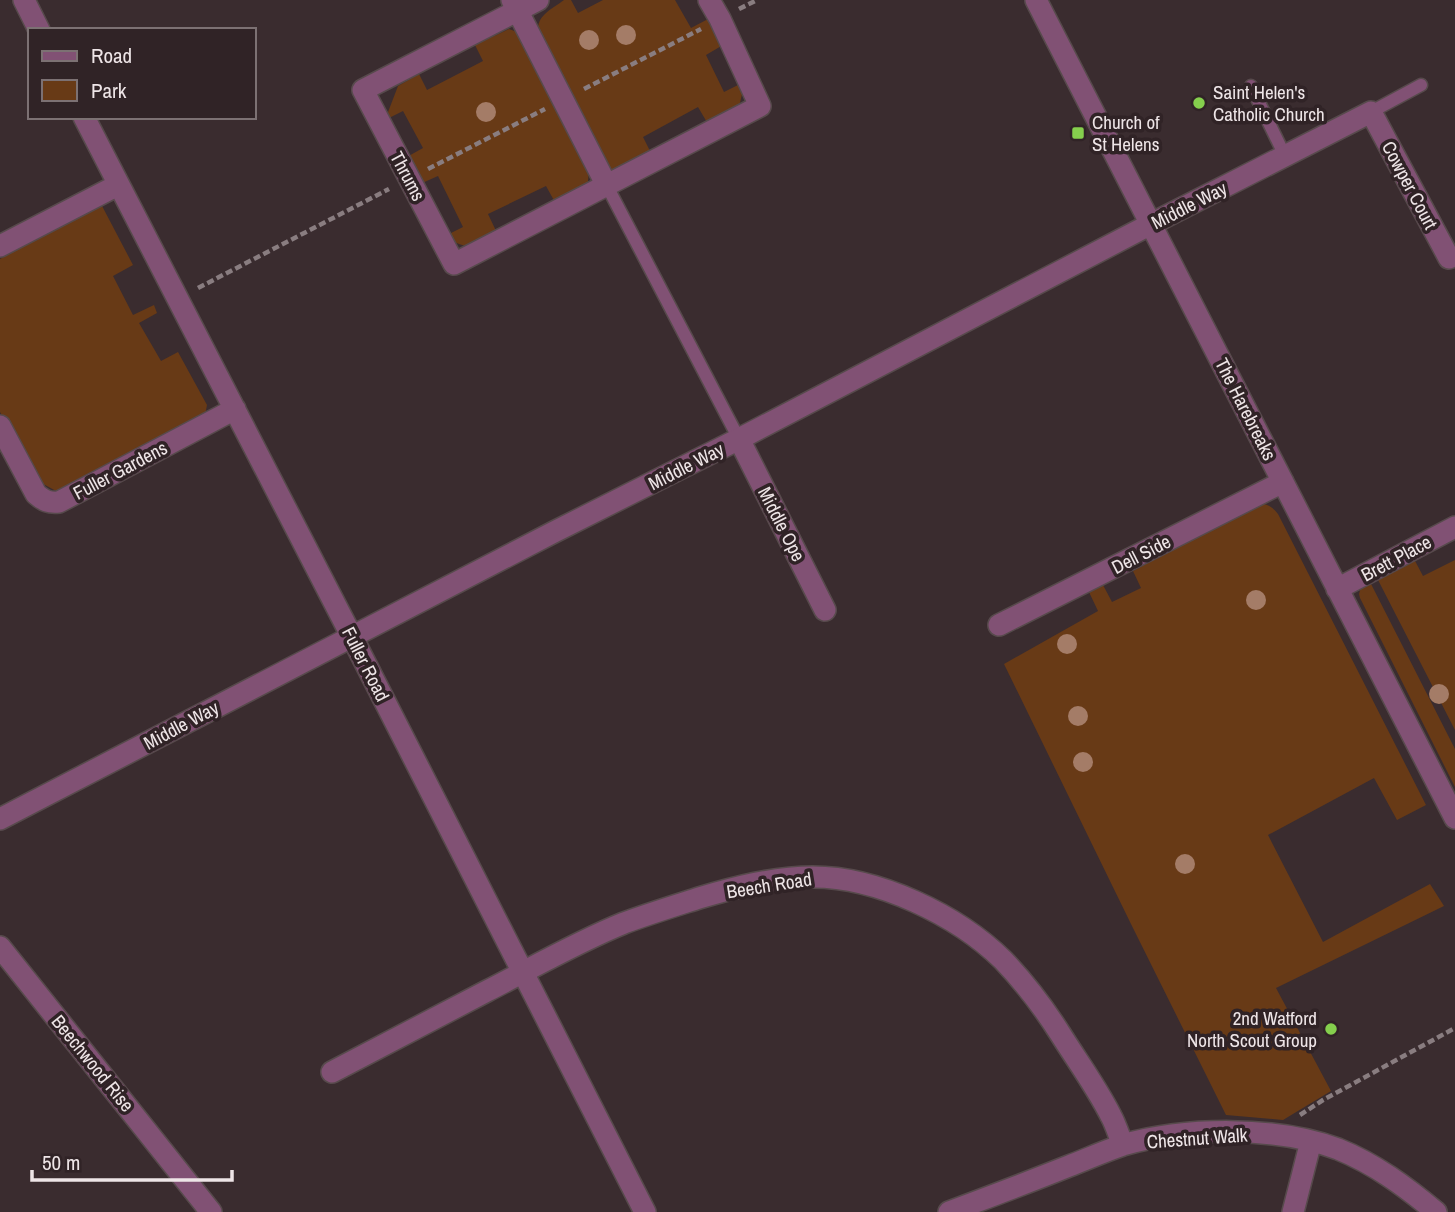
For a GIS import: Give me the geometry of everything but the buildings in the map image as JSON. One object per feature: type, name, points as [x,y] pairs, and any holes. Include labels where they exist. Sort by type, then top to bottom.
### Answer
[{"type":"street","points":[[24,0],[38,28]]},
{"type":"street","name":"Thrums","points":[[538,0],[515,5],[363,90],[454,264],[760,106],[709,0]]},
{"type":"street","name":"The Harebreaks","points":[[1036,0],[1455,818]]},
{"type":"street","points":[[515,5],[607,186]]},
{"type":"street","name":"Middle Way","points":[[0,819],[1371,112]]},
{"type":"street","name":"Cowper Court","points":[[1371,112],[1449,258]]},
{"type":"street","name":"Fuller Road","points":[[85,119],[645,1212]]},
{"type":"street","points":[[0,246],[118,185]]},
{"type":"street","name":"Fuller Gardens","points":[[0,426],[36,494],[43,500],[59,502],[235,409]]},
{"type":"street","name":"Middle Ope","points":[[739,439],[825,610]]},
{"type":"street","name":"Dell Side","points":[[999,625],[1283,482]]},
{"type":"street","name":"Brett Place","points":[[1337,589],[1455,527]]},
{"type":"street","name":"Beech Road","points":[[332,1072],[523,972],[622,924],[676,905],[752,884],[814,877],[842,879],[879,888],[943,916],[970,933],[1001,959],[1027,987],[1049,1018],[1111,1116],[1123,1146]]},
{"type":"street","name":"Beechwood Rise","points":[[0,947],[211,1212]]},
{"type":"street","name":"Chestnut Walk","points":[[950,1212],[1123,1146],[1155,1139],[1226,1132],[1282,1135],[1336,1149],[1383,1172],[1408,1188],[1436,1212]]},
{"type":"street","points":[[1293,1212],[1311,1141]]},
{"type":"lane","points":[[1371,112],[1421,85]]},
{"type":"lane","points":[[1251,86],[1285,156]]},
{"type":"lane","points":[[607,186],[739,439]]},
{"type":"path","points":[[178,299],[757,0]]},
{"type":"path","points":[[1282,1135],[1289,1121],[1455,1028]]},
{"type":"green space","points":[[564,0],[571,0],[578,13],[603,0],[675,0],[691,28],[710,18],[723,45],[706,55],[724,92],[742,83],[739,107],[708,124],[698,107],[643,137],[652,155],[618,171],[608,168],[538,31],[543,17]]},
{"type":"green space","points":[[509,29],[517,32],[589,170],[588,181],[584,190],[556,204],[546,186],[488,214],[497,233],[466,246],[445,236],[463,227],[438,176],[420,184],[405,158],[423,148],[403,111],[385,120],[398,86],[419,74],[427,90],[483,61],[475,45]]},
{"type":"green space","points":[[101,204],[133,265],[113,276],[133,315],[154,305],[157,313],[139,323],[161,361],[178,352],[207,405],[205,415],[56,491],[36,480],[0,412],[0,259]]},
{"type":"green space","points":[[1258,504],[1269,506],[1278,514],[1426,805],[1397,820],[1374,778],[1268,835],[1323,942],[1430,884],[1444,906],[1276,988],[1331,1091],[1283,1120],[1226,1115],[1004,664],[1098,611],[1089,592],[1103,585],[1112,602],[1141,588],[1133,571]]},
{"type":"green space","points":[[1414,559],[1423,576],[1455,560],[1455,730],[1377,578]]},
{"type":"green space","points":[[1370,582],[1455,749],[1455,787],[1360,598],[1361,587]]},
{"type":"place","name":"Saint Helen's Catholic Church","points":[[1199,103]]},
{"type":"place","name":"Church of St Helens","points":[[1078,133]]},
{"type":"place","name":"2nd Watford North Scout Group","points":[[1331,1029]]}]
